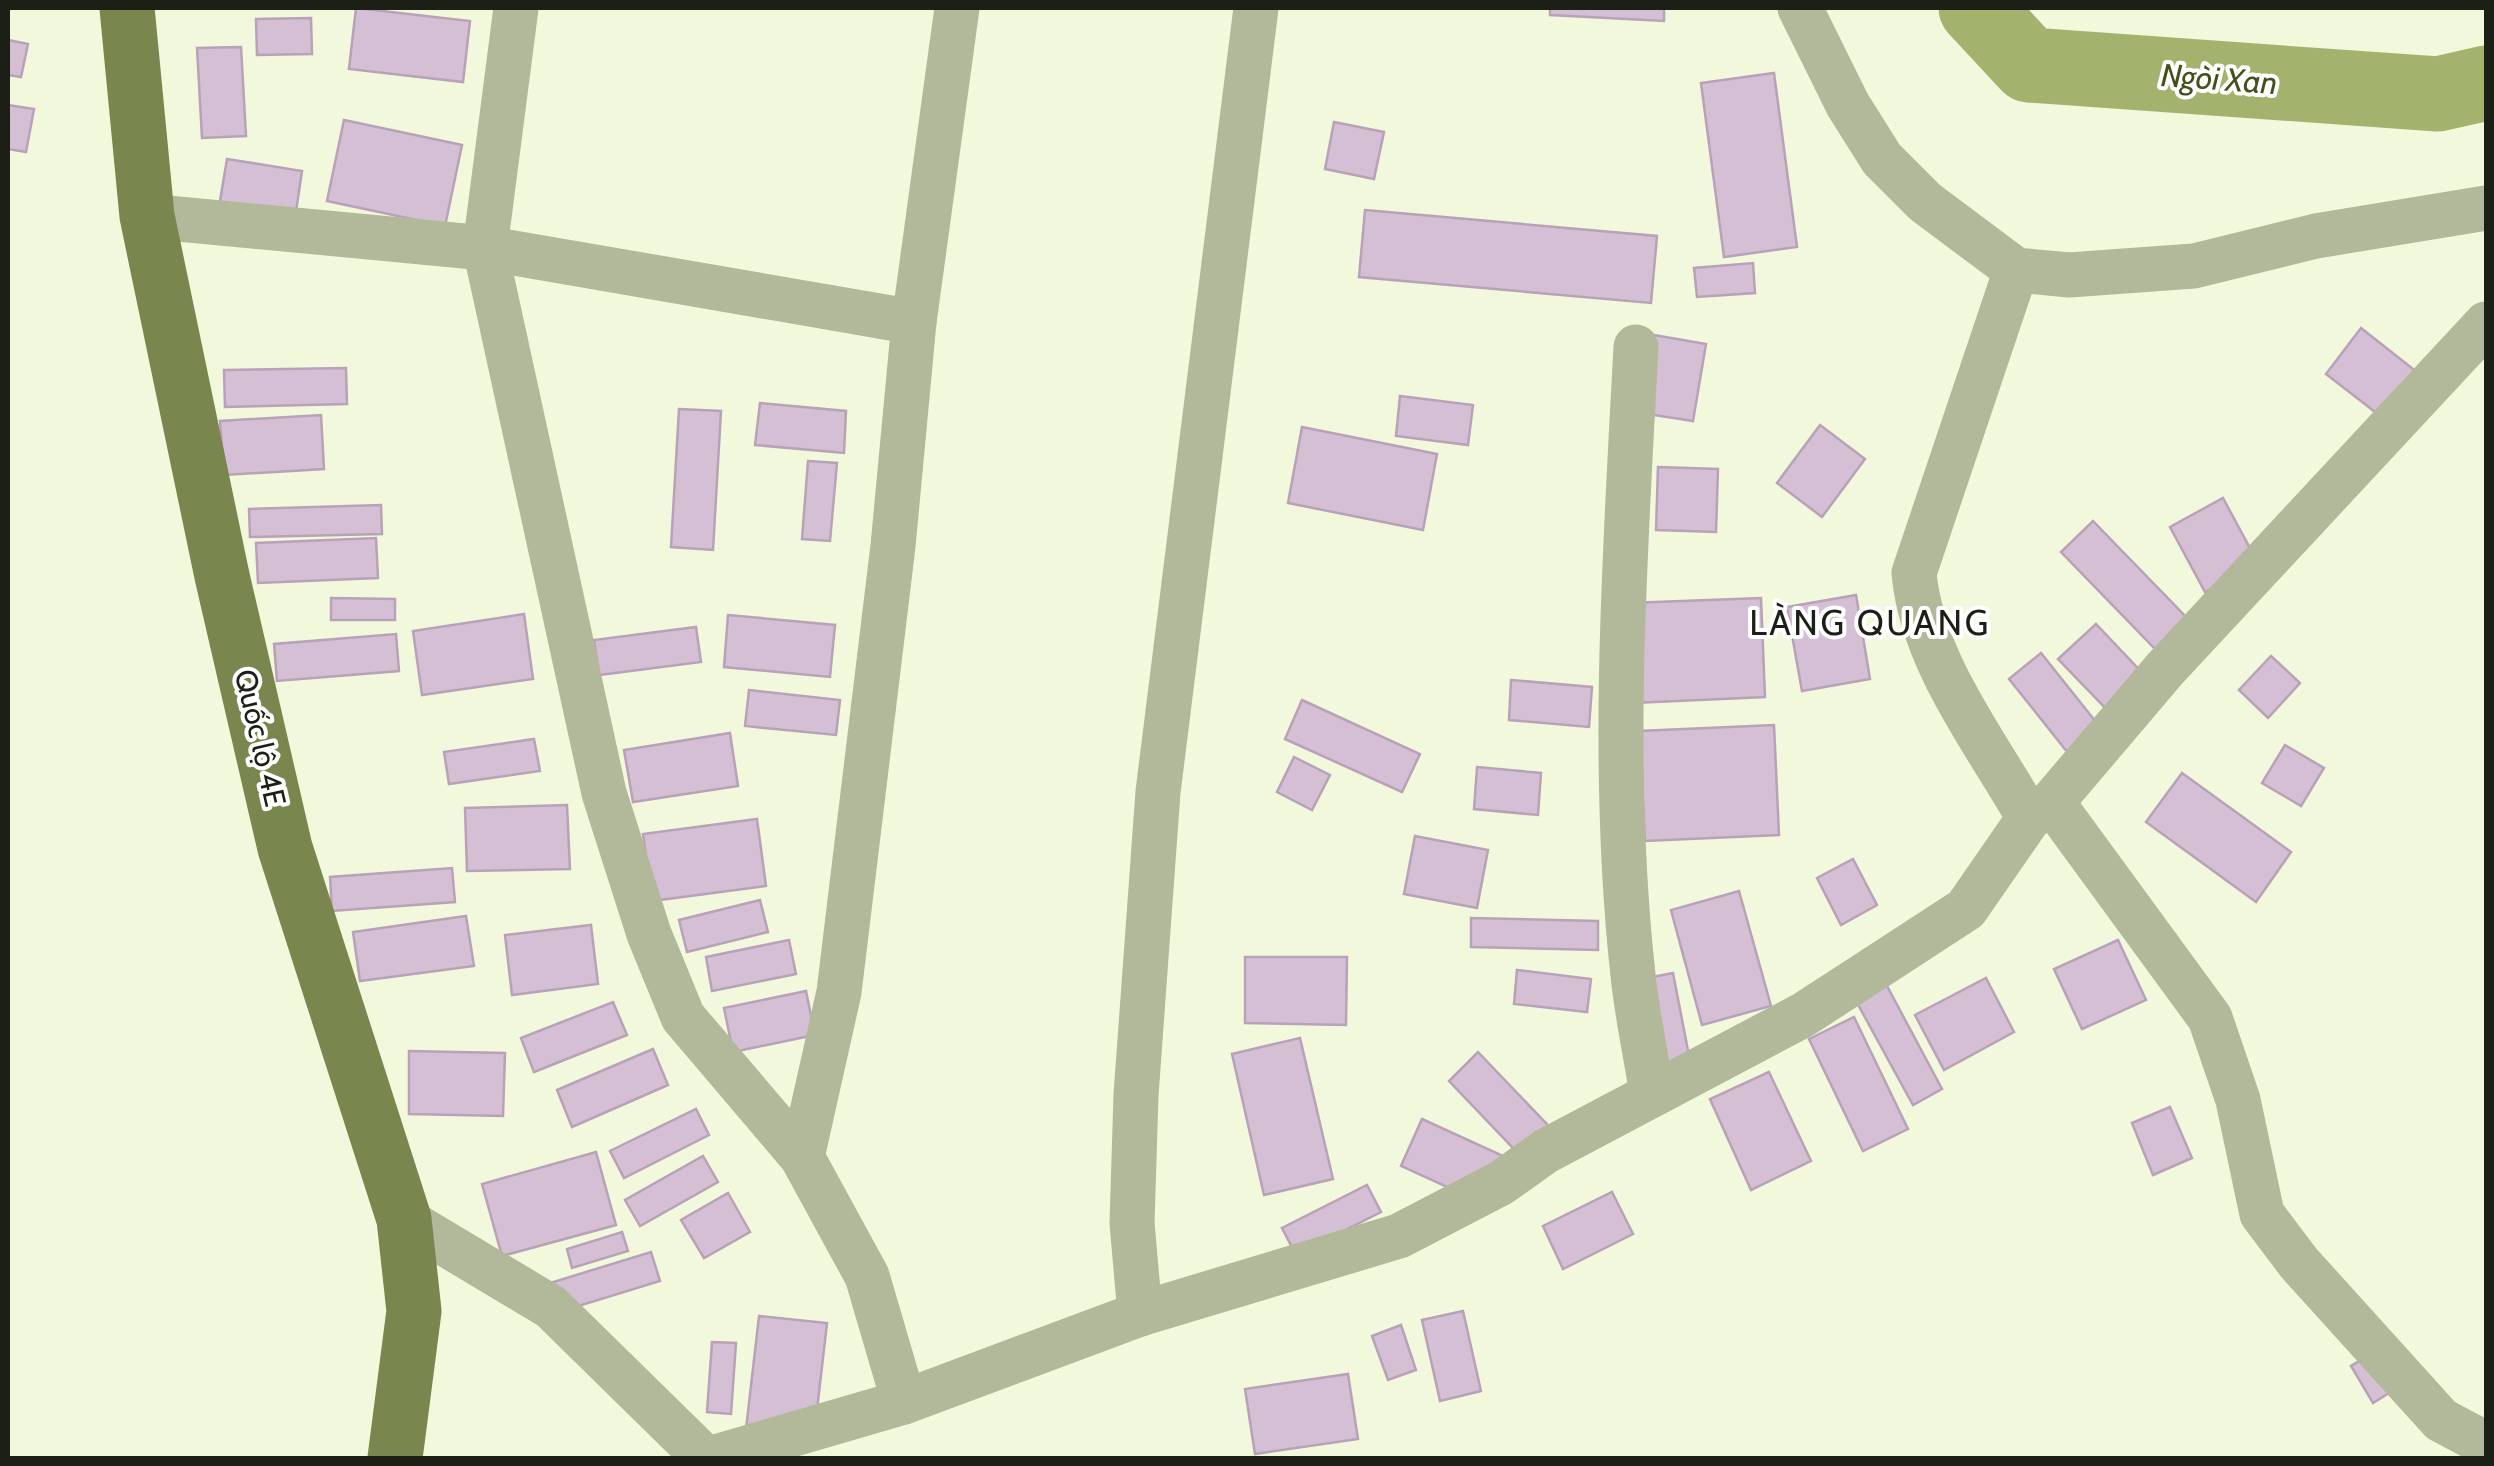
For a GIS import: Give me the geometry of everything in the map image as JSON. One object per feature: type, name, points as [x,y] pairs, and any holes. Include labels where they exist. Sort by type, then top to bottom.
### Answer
[{"type":"main road","name":"Quốc lộ 4E","points":[[127,8],[148,216],[222,576],[285,848],[404,1218],[414,1311],[395,1458]]},
{"type":"street","points":[[516,8],[484,248],[604,793],[648,934],[683,1017],[802,1157],[867,1276],[904,1402]]},
{"type":"street","points":[[802,1157],[839,992],[894,546],[914,322],[957,8]]},
{"type":"street","points":[[1140,1314],[1132,1224],[1135,1114],[1158,792],[1256,8]]},
{"type":"street","points":[[1800,8],[1848,105],[1882,159],[1924,202],[2016,270],[2069,275],[2194,266],[2316,236],[2486,208]]},
{"type":"street","points":[[148,216],[484,248],[914,322]]},
{"type":"street","points":[[2016,270],[1914,573],[1917,606],[1928,642],[2041,810],[2210,1018],[2238,1100],[2262,1214],[2447,1439],[2486,1444]]},
{"type":"street","points":[[404,1218],[552,1307],[708,1458],[904,1402],[1140,1314],[1400,1236],[1652,1094],[1803,1015],[1966,909],[2041,810],[2164,669],[2486,324]]},
{"type":"street","points":[[1636,346],[1622,612],[1622,804],[1633,976],[1652,1094]]},
{"type":"building","points":[[356,8],[470,21],[463,82],[349,69]]},
{"type":"building","points":[[1550,8],[1664,8],[1664,21],[1550,15]]},
{"type":"building","points":[[311,18],[312,54],[257,55],[256,19]]},
{"type":"building","points":[[8,40],[28,44],[21,77],[8,75]]},
{"type":"building","points":[[241,47],[246,136],[202,138],[197,48]]},
{"type":"building","points":[[1774,73],[1797,247],[1724,257],[1701,83]]},
{"type":"building","points":[[8,105],[34,109],[26,152],[8,149]]},
{"type":"building","points":[[344,120],[462,145],[445,226],[327,201]]},
{"type":"building","points":[[1334,122],[1384,132],[1374,179],[1325,169]]},
{"type":"building","points":[[227,159],[302,171],[293,232],[217,219]]},
{"type":"building","points":[[1365,210],[1657,236],[1651,303],[1359,277]]},
{"type":"building","points":[[1753,263],[1755,293],[1697,297],[1694,268]]},
{"type":"building","points":[[2361,328],[2432,384],[2397,429],[2326,374]]},
{"type":"building","points":[[1654,335],[1706,344],[1693,421],[1641,413]]},
{"type":"building","points":[[346,368],[347,404],[225,407],[224,370]]},
{"type":"building","points":[[1400,396],[1473,405],[1468,445],[1396,436]]},
{"type":"building","points":[[760,403],[846,411],[844,453],[755,445]]},
{"type":"building","points":[[679,409],[721,411],[713,550],[671,547]]},
{"type":"building","points":[[321,415],[324,469],[224,475],[220,421]]},
{"type":"building","points":[[1820,425],[1865,459],[1822,517],[1777,483]]},
{"type":"building","points":[[1302,427],[1437,454],[1423,530],[1288,503]]},
{"type":"building","points":[[808,461],[837,463],[830,541],[802,539]]},
{"type":"building","points":[[1658,467],[1718,469],[1716,532],[1656,530]]},
{"type":"building","points":[[2223,498],[2258,563],[2205,592],[2170,527]]},
{"type":"building","points":[[381,505],[382,534],[250,537],[249,509]]},
{"type":"building","points":[[2093,521],[2189,620],[2157,651],[2061,552]]},
{"type":"building","points":[[376,538],[378,578],[258,583],[256,543]]},
{"type":"building","points":[[1856,595],[1870,679],[1802,691],[1787,607]]},
{"type":"building","points":[[331,598],[395,599],[395,620],[331,620]]},
{"type":"building","points":[[1761,598],[1765,697],[1634,703],[1629,603]]},
{"type":"building","points":[[524,614],[533,679],[422,695],[413,631]]},
{"type":"building","points":[[728,615],[835,625],[830,677],[724,667]]},
{"type":"building","points":[[2096,624],[2150,681],[2113,716],[2058,659]]},
{"type":"building","points":[[696,627],[701,662],[599,675],[594,640]]},
{"type":"building","points":[[396,634],[399,671],[277,681],[274,644]]},
{"type":"building","points":[[2041,653],[2100,727],[2068,753],[2009,679]]},
{"type":"building","points":[[2271,656],[2300,683],[2268,718],[2239,690]]},
{"type":"building","points":[[1511,680],[1592,687],[1589,727],[1509,720]]},
{"type":"building","points":[[749,690],[840,700],[836,735],[745,726]]},
{"type":"building","points":[[1302,700],[1420,754],[1402,792],[1285,739]]},
{"type":"building","points":[[1774,725],[1779,835],[1645,841],[1639,731]]},
{"type":"building","points":[[730,733],[738,786],[633,802],[624,750]]},
{"type":"building","points":[[534,739],[540,771],[449,784],[444,752]]},
{"type":"building","points":[[2285,745],[2324,768],[2301,806],[2262,783]]},
{"type":"building","points":[[1294,757],[1330,775],[1312,810],[1277,792]]},
{"type":"building","points":[[1477,767],[1541,773],[1538,815],[1474,809]]},
{"type":"building","points":[[2182,773],[2291,852],[2256,902],[2146,822]]},
{"type":"building","points":[[567,805],[570,869],[467,871],[465,808]]},
{"type":"building","points":[[757,819],[766,886],[652,901],[643,834]]},
{"type":"building","points":[[1415,836],[1488,850],[1477,908],[1404,894]]},
{"type":"building","points":[[1853,859],[1877,905],[1841,925],[1817,878]]},
{"type":"building","points":[[452,868],[455,902],[332,911],[330,877]]},
{"type":"building","points":[[1739,891],[1771,1006],[1702,1025],[1671,910]]},
{"type":"building","points":[[760,900],[768,932],[687,952],[679,920]]},
{"type":"building","points":[[466,916],[474,966],[360,981],[353,932]]},
{"type":"building","points":[[1471,918],[1598,921],[1598,950],[1471,947]]},
{"type":"building","points":[[591,925],[598,984],[512,995],[505,935]]},
{"type":"building","points":[[789,940],[796,974],[712,991],[706,957]]},
{"type":"building","points":[[2118,940],[2146,1000],[2082,1029],[2054,969]]},
{"type":"building","points":[[1245,957],[1347,957],[1346,1025],[1245,1023]]},
{"type":"building","points":[[1517,970],[1591,979],[1587,1012],[1514,1004]]},
{"type":"building","points":[[1673,973],[1690,1061],[1658,1067],[1642,979]]},
{"type":"building","points":[[1986,978],[2014,1032],[1944,1070],[1915,1015]]},
{"type":"building","points":[[1886,984],[1942,1089],[1913,1105],[1856,1001]]},
{"type":"building","points":[[806,991],[815,1035],[733,1052],[724,1008]]},
{"type":"building","points":[[613,1002],[627,1035],[534,1072],[521,1038]]},
{"type":"building","points":[[1854,1017],[1908,1129],[1863,1151],[1809,1039]]},
{"type":"building","points":[[1300,1038],[1333,1179],[1264,1195],[1232,1054]]},
{"type":"building","points":[[653,1049],[668,1085],[572,1127],[557,1090]]},
{"type":"building","points":[[409,1051],[505,1053],[503,1116],[409,1114]]},
{"type":"building","points":[[1478,1052],[1563,1141],[1533,1169],[1449,1081]]},
{"type":"building","points":[[1769,1072],[1811,1161],[1751,1190],[1710,1099]]},
{"type":"building","points":[[2170,1107],[2192,1158],[2153,1175],[2132,1123]]},
{"type":"building","points":[[696,1109],[709,1135],[624,1178],[610,1151]]},
{"type":"building","points":[[1422,1119],[1512,1160],[1491,1207],[1401,1166]]},
{"type":"building","points":[[596,1152],[616,1225],[502,1256],[482,1184]]},
{"type":"building","points":[[703,1156],[718,1182],[640,1226],[625,1200]]},
{"type":"building","points":[[1367,1185],[1381,1212],[1296,1255],[1282,1228]]},
{"type":"building","points":[[1612,1192],[1633,1234],[1563,1269],[1543,1226]]},
{"type":"building","points":[[728,1193],[750,1232],[704,1258],[681,1220]]},
{"type":"building","points":[[622,1232],[628,1251],[572,1268],[567,1249]]},
{"type":"building","points":[[651,1252],[660,1281],[559,1312],[550,1283]]},
{"type":"building","points":[[1463,1311],[1481,1391],[1440,1401],[1422,1320]]},
{"type":"building","points":[[759,1316],[827,1323],[813,1445],[745,1438]]},
{"type":"building","points":[[1401,1325],[1416,1370],[1388,1380],[1372,1336]]},
{"type":"building","points":[[712,1342],[736,1343],[731,1414],[707,1412]]},
{"type":"building","points":[[2390,1342],[2413,1378],[2373,1403],[2351,1366]]},
{"type":"building","points":[[1348,1374],[1358,1439],[1255,1454],[1245,1389]]},
{"type":"waterway","name":"Ngòi Xan","points":[[1976,8],[2029,65],[2438,94],[2486,83]]},
{"type":"district","name":"LÀNG QUANG","points":[[1870,623]]}]
